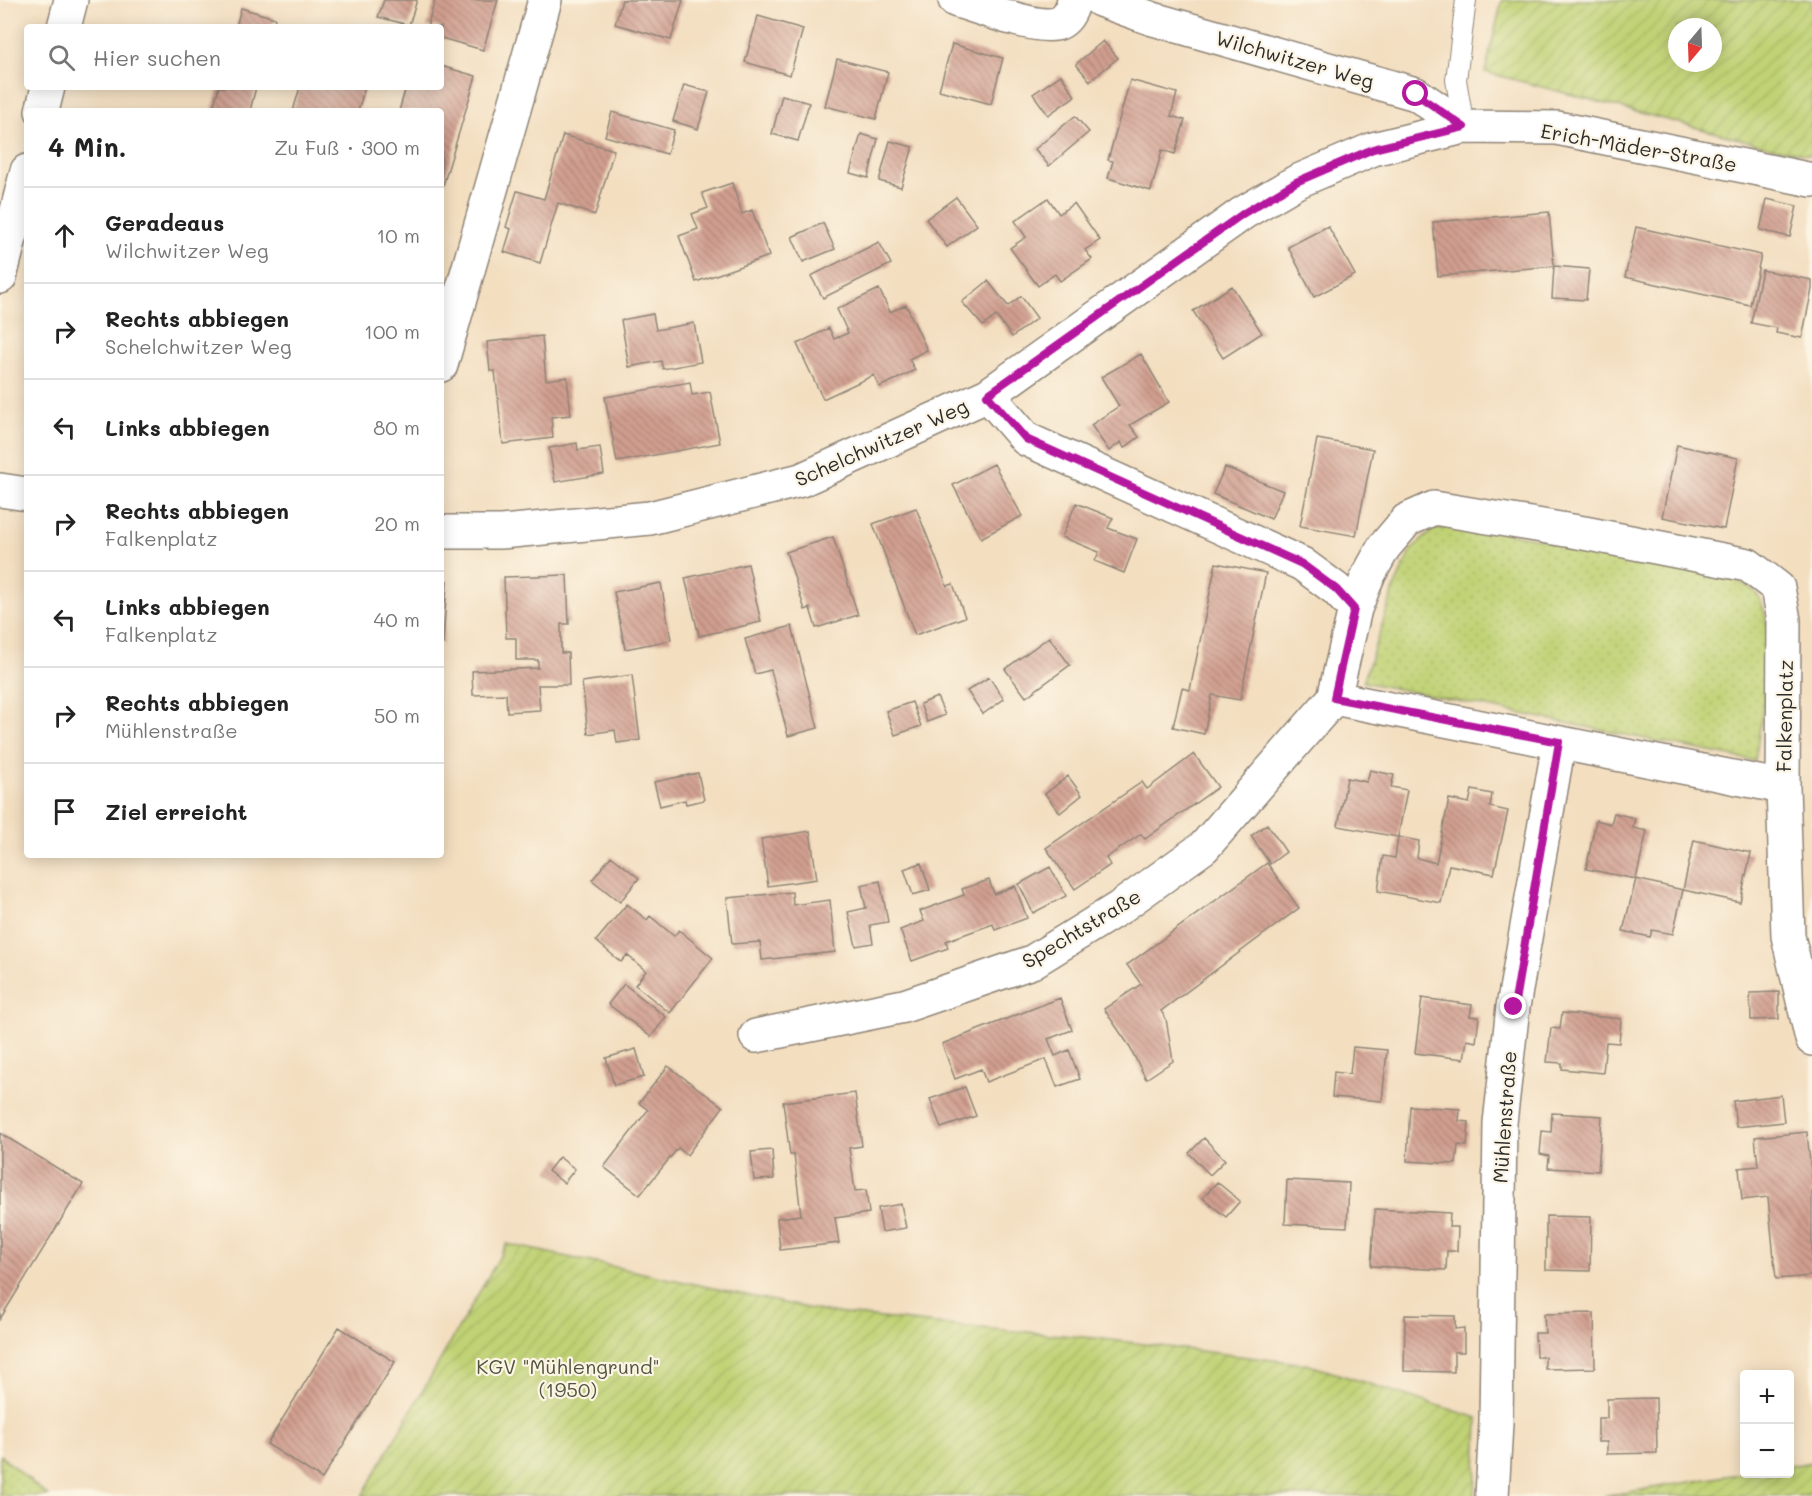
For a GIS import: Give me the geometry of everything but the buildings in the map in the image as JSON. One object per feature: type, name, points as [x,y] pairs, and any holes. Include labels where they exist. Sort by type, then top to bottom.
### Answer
[{"type":"street","points":[[65,24],[70,0]]},
{"type":"street","points":[[444,355],[545,0]]},
{"type":"street","points":[[955,0],[1049,26],[1062,22],[1074,0]]},
{"type":"street","name":"Wilchwitzer Weg","points":[[1100,0],[1153,19],[1416,94],[1464,127]]},
{"type":"street","points":[[43,108],[47,90]]},
{"type":"street","name":"Erich-Mäder-Straße","points":[[1464,127],[1557,128],[1812,180]]},
{"type":"street","name":"Schelchwitzer Weg","points":[[444,532],[501,532],[586,526],[650,518],[801,480],[987,395],[1244,213],[1296,182],[1373,149],[1464,127]]},
{"type":"street","points":[[0,277],[24,183]]},
{"type":"street","points":[[987,395],[1026,439],[1302,564],[1336,589],[1354,609]]},
{"type":"street","points":[[0,490],[24,494]]},
{"type":"street","name":"Falkenplatz","points":[[1434,508],[1584,533],[1748,565],[1778,588],[1784,620],[1783,787],[1334,698],[1354,609],[1383,547],[1407,520],[1434,508]]},
{"type":"street","name":"Spechtstraße","points":[[756,1036],[904,1006],[1032,962],[1119,908],[1204,847],[1334,698]]},
{"type":"street","name":"Mühlenstraße","points":[[1492,1496],[1496,1423],[1500,1123],[1514,1007],[1559,742]]},
{"type":"street","points":[[1783,787],[1788,936],[1812,1039]]},
{"type":"lane","points":[[1464,127],[1456,80],[1466,0]]},
{"type":"green space","points":[[1502,0],[1812,0],[1812,155],[1777,149],[1485,72]]},
{"type":"green space","points":[[1455,523],[1727,575],[1752,589],[1763,606],[1768,648],[1767,673],[1755,761],[1363,682],[1395,586],[1411,550],[1432,531]]},
{"type":"green space","name":"KGV \"Mühlengrund\" (1950)","points":[[507,1244],[826,1312],[1095,1338],[1306,1364],[1478,1418],[1475,1496],[362,1496]]},
{"type":"green space","points":[[0,1455],[48,1496],[0,1496]]},
{"type":"green space","points":[[1812,1462],[1812,1496],[1604,1496],[1740,1474],[1740,1478],[1794,1478],[1794,1465]]},
{"type":"route","points":[[1416,94],[1464,127],[1373,149],[1296,182],[1244,213],[987,395],[1026,439],[1302,564],[1336,589],[1354,609],[1334,698],[1559,742],[1514,1007]]}]
